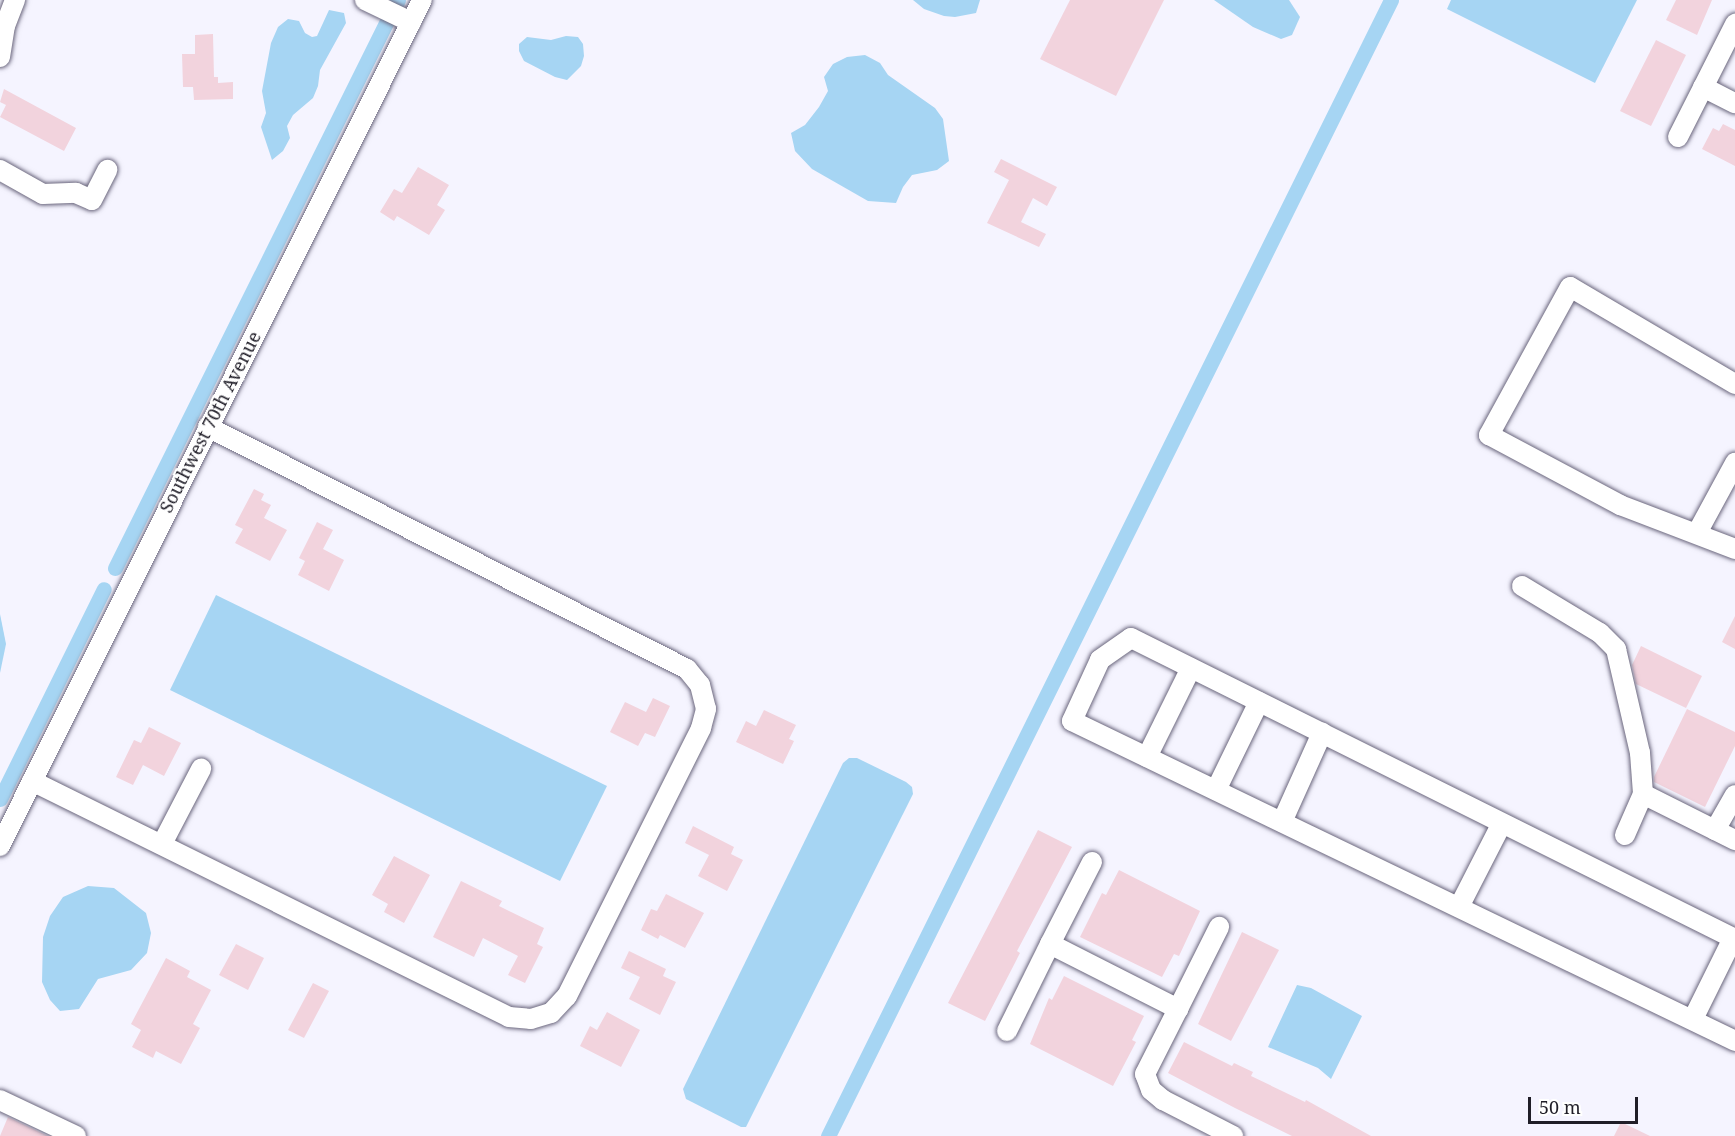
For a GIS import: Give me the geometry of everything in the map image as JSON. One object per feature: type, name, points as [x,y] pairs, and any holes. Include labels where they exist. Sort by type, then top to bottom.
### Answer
[{"type":"street","points":[[0,57],[5,26],[15,0]]},
{"type":"street","points":[[365,0],[411,22]]},
{"type":"street","name":"Southwest 70th Avenue","points":[[0,846],[422,0]]},
{"type":"street","points":[[1678,137],[1734,30]]},
{"type":"street","points":[[1703,87],[1735,103]]},
{"type":"street","points":[[0,170],[43,194],[76,193],[92,200],[107,170]]},
{"type":"street","points":[[1735,384],[1570,287],[1489,435],[1620,505],[1735,549]]},
{"type":"street","points":[[32,781],[508,1017],[531,1019],[551,1012],[567,996],[701,728],[706,709],[700,685],[687,669],[208,427]]},
{"type":"street","points":[[1697,533],[1735,463]]},
{"type":"street","points":[[1522,586],[1600,633],[1616,649],[1640,753],[1643,794],[1625,835]]},
{"type":"street","points":[[1693,1019],[1734,938],[1131,638],[1100,660],[1072,722],[1735,1041]]},
{"type":"street","points":[[1147,757],[1191,668]]},
{"type":"street","points":[[1215,790],[1259,702]]},
{"type":"street","points":[[1282,822],[1322,733]]},
{"type":"street","points":[[162,844],[201,768]]},
{"type":"street","points":[[1643,794],[1735,840]]},
{"type":"street","points":[[1716,830],[1735,795]]},
{"type":"street","points":[[1459,907],[1502,823]]},
{"type":"street","points":[[1007,1031],[1092,862]]},
{"type":"street","points":[[1219,927],[1145,1074],[1150,1090],[1162,1100],[1233,1136]]},
{"type":"street","points":[[1050,944],[1178,1009]]},
{"type":"street","points":[[0,1100],[76,1136]]},
{"type":"water","points":[[913,0],[980,0],[976,13],[955,17],[924,9]]},
{"type":"water","points":[[1214,0],[1289,0],[1300,17],[1292,35],[1281,39],[1253,27]]},
{"type":"water","points":[[1451,0],[1637,0],[1595,83],[1447,9]]},
{"type":"water","points":[[329,10],[344,13],[346,23],[320,70],[318,86],[313,98],[293,115],[287,126],[290,138],[283,151],[272,160],[261,127],[266,113],[262,91],[271,43],[278,27],[288,19],[299,21],[305,33],[312,37],[317,36]]},
{"type":"water","points":[[566,36],[578,37],[583,44],[584,56],[581,66],[567,80],[555,77],[524,61],[519,51],[519,44],[527,37],[551,40]]},
{"type":"water","points":[[865,55],[880,63],[888,75],[935,108],[943,119],[949,161],[937,170],[912,175],[903,187],[896,203],[868,201],[812,169],[795,151],[791,133],[805,125],[819,107],[828,91],[824,77],[833,64],[847,57]]},
{"type":"water","points":[[216,595],[607,786],[560,881],[170,690]]},
{"type":"water","points":[[0,614],[6,644],[0,673]]},
{"type":"water","points":[[849,758],[857,758],[906,782],[912,787],[913,794],[746,1127],[741,1127],[686,1099],[683,1089],[843,763]]},
{"type":"water","points":[[88,886],[114,888],[146,913],[151,933],[147,953],[131,970],[98,979],[79,1009],[60,1011],[50,1000],[42,982],[43,937],[50,916],[63,897]]},
{"type":"water","points":[[1297,985],[1311,988],[1362,1016],[1331,1079],[1318,1068],[1268,1047]]},
{"type":"building","points":[[1070,0],[1164,0],[1116,96],[1040,59]]},
{"type":"building","points":[[1676,0],[1712,0],[1697,35],[1666,20]]},
{"type":"building","points":[[213,34],[214,77],[218,77],[218,83],[233,82],[233,99],[194,100],[193,87],[183,87],[182,54],[195,54],[195,35]]},
{"type":"building","points":[[1656,40],[1686,55],[1651,126],[1620,111]]},
{"type":"building","points":[[4,89],[76,128],[64,151],[0,117],[6,105],[0,102]]},
{"type":"building","points":[[1723,124],[1735,130],[1735,166],[1702,149],[1713,128],[1719,131]]},
{"type":"building","points":[[1001,159],[1057,187],[1047,206],[1033,198],[1021,222],[1046,234],[1039,247],[987,223],[1009,180],[994,172]]},
{"type":"building","points":[[418,167],[449,185],[437,205],[445,210],[429,235],[397,216],[394,221],[380,212],[394,189],[402,193]]},
{"type":"building","points":[[254,489],[264,494],[261,500],[271,505],[264,518],[287,530],[270,561],[235,543],[243,529],[235,525]]},
{"type":"building","points":[[317,522],[333,530],[323,549],[344,560],[329,591],[298,575],[305,561],[299,558]]},
{"type":"building","points":[[1735,616],[1735,649],[1722,642]]},
{"type":"building","points":[[1641,646],[1702,676],[1686,708],[1636,684],[1632,665]]},
{"type":"building","points":[[653,698],[670,706],[655,737],[645,733],[638,746],[610,732],[625,702],[646,712]]},
{"type":"building","points":[[1687,709],[1735,732],[1735,746],[1705,807],[1654,782],[1654,777]]},
{"type":"building","points":[[764,710],[796,725],[789,739],[794,741],[783,764],[736,742],[746,721],[756,726]]},
{"type":"building","points":[[149,727],[181,743],[164,776],[143,765],[133,785],[116,777],[134,740],[141,743]]},
{"type":"building","points":[[693,826],[734,847],[731,854],[743,860],[727,891],[698,876],[709,855],[685,843]]},
{"type":"building","points":[[1038,830],[1072,847],[1017,951],[1020,953],[985,1021],[948,1003]]},
{"type":"building","points":[[394,856],[430,875],[404,923],[384,912],[388,904],[372,895]]},
{"type":"building","points":[[1119,870],[1200,911],[1179,956],[1174,954],[1162,977],[1080,937],[1102,893],[1106,895]]},
{"type":"building","points":[[461,881],[502,901],[499,906],[544,928],[537,944],[543,947],[525,983],[508,975],[518,956],[483,938],[474,957],[433,937]]},
{"type":"building","points":[[666,894],[704,913],[685,948],[660,935],[658,939],[641,930],[651,909],[657,911]]},
{"type":"building","points":[[1242,932],[1279,950],[1231,1041],[1198,1024]]},
{"type":"building","points":[[236,944],[264,958],[248,990],[219,975]]},
{"type":"building","points":[[629,951],[666,969],[663,976],[676,982],[660,1015],[629,999],[640,977],[621,968]]},
{"type":"building","points":[[166,958],[190,971],[187,977],[211,990],[193,1024],[200,1028],[181,1064],[156,1051],[153,1058],[132,1047],[141,1030],[131,1024]]},
{"type":"building","points":[[1064,976],[1144,1016],[1132,1040],[1136,1042],[1113,1086],[1030,1044],[1049,998],[1052,1000]]},
{"type":"building","points":[[313,983],[329,991],[304,1038],[288,1030]]},
{"type":"building","points":[[607,1012],[640,1030],[621,1067],[580,1046],[590,1026],[597,1030]]},
{"type":"building","points":[[1184,1042],[1232,1066],[1234,1063],[1253,1072],[1251,1076],[1305,1102],[1306,1100],[1371,1136],[1292,1136],[1235,1108],[1168,1073]]},
{"type":"building","points":[[8,1117],[48,1136],[0,1136]]},
{"type":"building","points":[[1621,1122],[1650,1136],[1614,1136]]},
{"type":"waterway","points":[[828,1136],[1391,0]]},
{"type":"waterway","points":[[115,568],[386,23]]},
{"type":"waterway","points":[[0,799],[104,589]]}]
